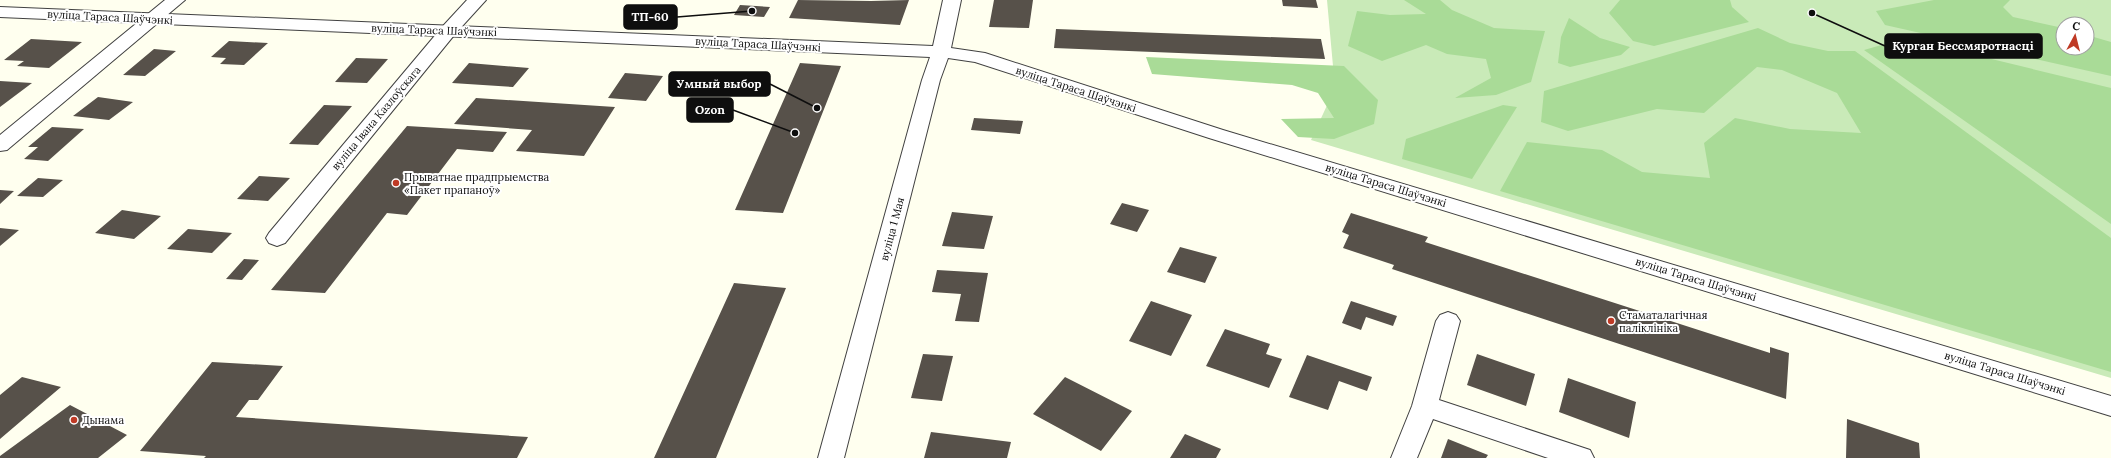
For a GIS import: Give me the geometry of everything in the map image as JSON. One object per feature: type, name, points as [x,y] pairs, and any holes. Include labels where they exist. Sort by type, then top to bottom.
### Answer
[{"type":"street","points":[[0,145],[176,0]]},
{"type":"street","name":"вуліца Івана Казлоўскага","points":[[276,238],[449,30],[477,0]]},
{"type":"street","name":"вуліца 1 Мая","points":[[831,458],[929,88],[940,52],[952,0]]},
{"type":"street","name":"вуліца Тараса Шаўчэнкі","points":[[0,12],[940,52],[978,57],[1216,134],[2111,406]]},
{"type":"street","points":[[1404,458],[1425,406],[1448,321]]},
{"type":"street","points":[[1425,406],[1581,458]]},
{"type":"green space","points":[[1327,0],[2111,0],[2111,378],[1311,140],[1335,88]]},
{"type":"green space","points":[[1404,0],[1440,0],[1452,10],[1494,28],[1545,31],[1531,82],[1496,95],[1455,98],[1491,78],[1486,59],[1447,54],[1426,45],[1382,61],[1348,46],[1357,11],[1390,15],[1426,14]]},
{"type":"green space","points":[[1620,0],[1730,0],[1732,7],[1749,22],[1654,46],[1633,41],[1609,13]]},
{"type":"green space","points":[[1934,0],[2010,0],[2003,7],[2013,17],[2055,26],[2055,56],[2095,56],[2095,37],[2111,42],[2111,76],[1885,25],[1876,11]]},
{"type":"green space","points":[[1569,18],[1600,38],[1630,47],[1621,55],[1570,67],[1558,63],[1561,37]]},
{"type":"green space","points":[[1758,28],[1790,43],[1828,51],[1855,51],[2111,238],[2111,372],[1500,191],[1527,142],[1602,150],[1642,172],[1710,178],[1704,143],[1735,118],[1790,129],[1861,133],[1837,93],[1782,70],[1757,67],[1704,113],[1657,109],[1568,131],[1541,122],[1544,91]]},
{"type":"green space","points":[[1892,35],[2111,88],[2111,224],[1864,50],[1885,44]]},
{"type":"green space","points":[[1146,57],[1344,66],[1378,100],[1374,124],[1334,139],[1298,137],[1281,119],[1334,118],[1318,93],[1292,85],[1152,74]]},
{"type":"green space","points":[[1503,105],[1517,107],[1472,179],[1402,159],[1406,139]]},
{"type":"building","points":[[798,0],[909,0],[900,25],[789,18]]},
{"type":"building","points":[[994,0],[1033,0],[1029,28],[989,27]]},
{"type":"building","points":[[1282,0],[1316,0],[1318,8],[1283,6]]},
{"type":"building","points":[[740,5],[770,7],[764,17],[734,15]]},
{"type":"building","points":[[1056,29],[1321,39],[1325,59],[1054,48]]},
{"type":"building","points":[[31,39],[82,42],[49,68],[17,66],[24,61],[4,60]]},
{"type":"building","points":[[229,41],[268,43],[244,65],[220,64],[226,58],[211,57]]},
{"type":"building","points":[[154,49],[176,51],[145,76],[123,75]]},
{"type":"building","points":[[356,58],[388,59],[367,83],[335,82]]},
{"type":"building","points":[[469,63],[529,68],[513,87],[452,83]]},
{"type":"building","points":[[800,63],[841,66],[783,213],[735,210]]},
{"type":"building","points":[[625,73],[663,76],[646,101],[608,98]]},
{"type":"building","points":[[0,81],[32,83],[0,107]]},
{"type":"building","points":[[98,97],[133,102],[109,120],[73,116]]},
{"type":"building","name":"Прыватнае прадпрыемства «Пакет прапаноў»","points":[[476,98],[615,107],[584,156],[516,151],[532,130],[454,124]]},
{"type":"building","points":[[324,105],[352,106],[318,145],[289,144]]},
{"type":"building","points":[[974,118],[1023,121],[1020,134],[971,130]]},
{"type":"building","name":"Прыватнае прадпрыемства «Пакет прапаноў»","points":[[407,126],[507,132],[493,152],[457,149],[407,215],[387,213],[325,293],[271,290]]},
{"type":"building","points":[[52,127],[84,129],[48,161],[24,159],[38,147],[28,147]]},
{"type":"building","points":[[259,176],[290,178],[268,201],[237,199]]},
{"type":"building","points":[[38,178],[63,180],[43,197],[17,196]]},
{"type":"building","points":[[0,190],[14,191],[0,204]]},
{"type":"building","points":[[1122,203],[1149,210],[1137,232],[1110,224]]},
{"type":"building","points":[[122,210],[161,216],[134,239],[95,233]]},
{"type":"building","points":[[952,212],[993,216],[984,249],[942,246]]},
{"type":"building","name":"Стаматалагічная паліклініка","points":[[1351,213],[1428,237],[1425,242],[1770,353],[1770,347],[1789,353],[1786,399],[1392,269],[1394,265],[1343,248],[1349,235],[1342,232]]},
{"type":"building","points":[[0,228],[19,230],[0,246]]},
{"type":"building","points":[[188,229],[232,233],[212,253],[167,249]]},
{"type":"building","points":[[1180,247],[1217,257],[1205,283],[1167,272]]},
{"type":"building","points":[[244,259],[259,260],[242,280],[226,279]]},
{"type":"building","points":[[937,270],[988,273],[979,322],[955,321],[961,294],[932,292]]},
{"type":"building","points":[[734,283],[786,288],[716,458],[654,458]]},
{"type":"building","points":[[1151,301],[1192,315],[1171,356],[1129,341]]},
{"type":"building","points":[[1351,301],[1397,316],[1393,326],[1366,317],[1361,330],[1342,323]]},
{"type":"building","points":[[1225,329],[1270,344],[1266,354],[1282,359],[1269,388],[1206,366]]},
{"type":"building","points":[[923,354],[953,356],[942,401],[911,398]]},
{"type":"building","points":[[1477,354],[1535,374],[1526,406],[1467,385]]},
{"type":"building","points":[[1307,355],[1372,377],[1367,391],[1339,381],[1328,410],[1289,397]]},
{"type":"building","points":[[212,362],[283,366],[258,400],[249,400],[236,417],[528,437],[517,458],[204,458],[206,456],[140,451]]},
{"type":"building","points":[[22,377],[61,387],[0,439],[0,395]]},
{"type":"building","points":[[1065,377],[1132,411],[1101,451],[1033,414]]},
{"type":"building","points":[[1568,378],[1636,402],[1629,438],[1559,412]]},
{"type":"building","name":"Дынама","points":[[70,405],[127,435],[98,458],[0,458],[0,456]]},
{"type":"building","points":[[1847,419],[1919,443],[1920,458],[1846,458]]},
{"type":"building","points":[[931,432],[1011,442],[1007,458],[924,458]]},
{"type":"building","points":[[1185,434],[1221,449],[1216,458],[1170,458]]},
{"type":"building","points":[[1448,439],[1488,455],[1486,458],[1441,458]]},
{"type":"place","name":"ТП-60","points":[[752,11]]},
{"type":"place","name":"Курган Бессмяротнасці","points":[[1812,13]]},
{"type":"place","name":"Умный выбор","points":[[817,108]]},
{"type":"place","name":"Ozon","points":[[795,133]]},
{"type":"place","name":"Прыватнае прадпрыемства «Пакет прапаноў»","points":[[396,183]]},
{"type":"place","name":"Стаматалагічная паліклініка","points":[[1611,321]]},
{"type":"place","name":"Дынама","points":[[74,420]]}]
